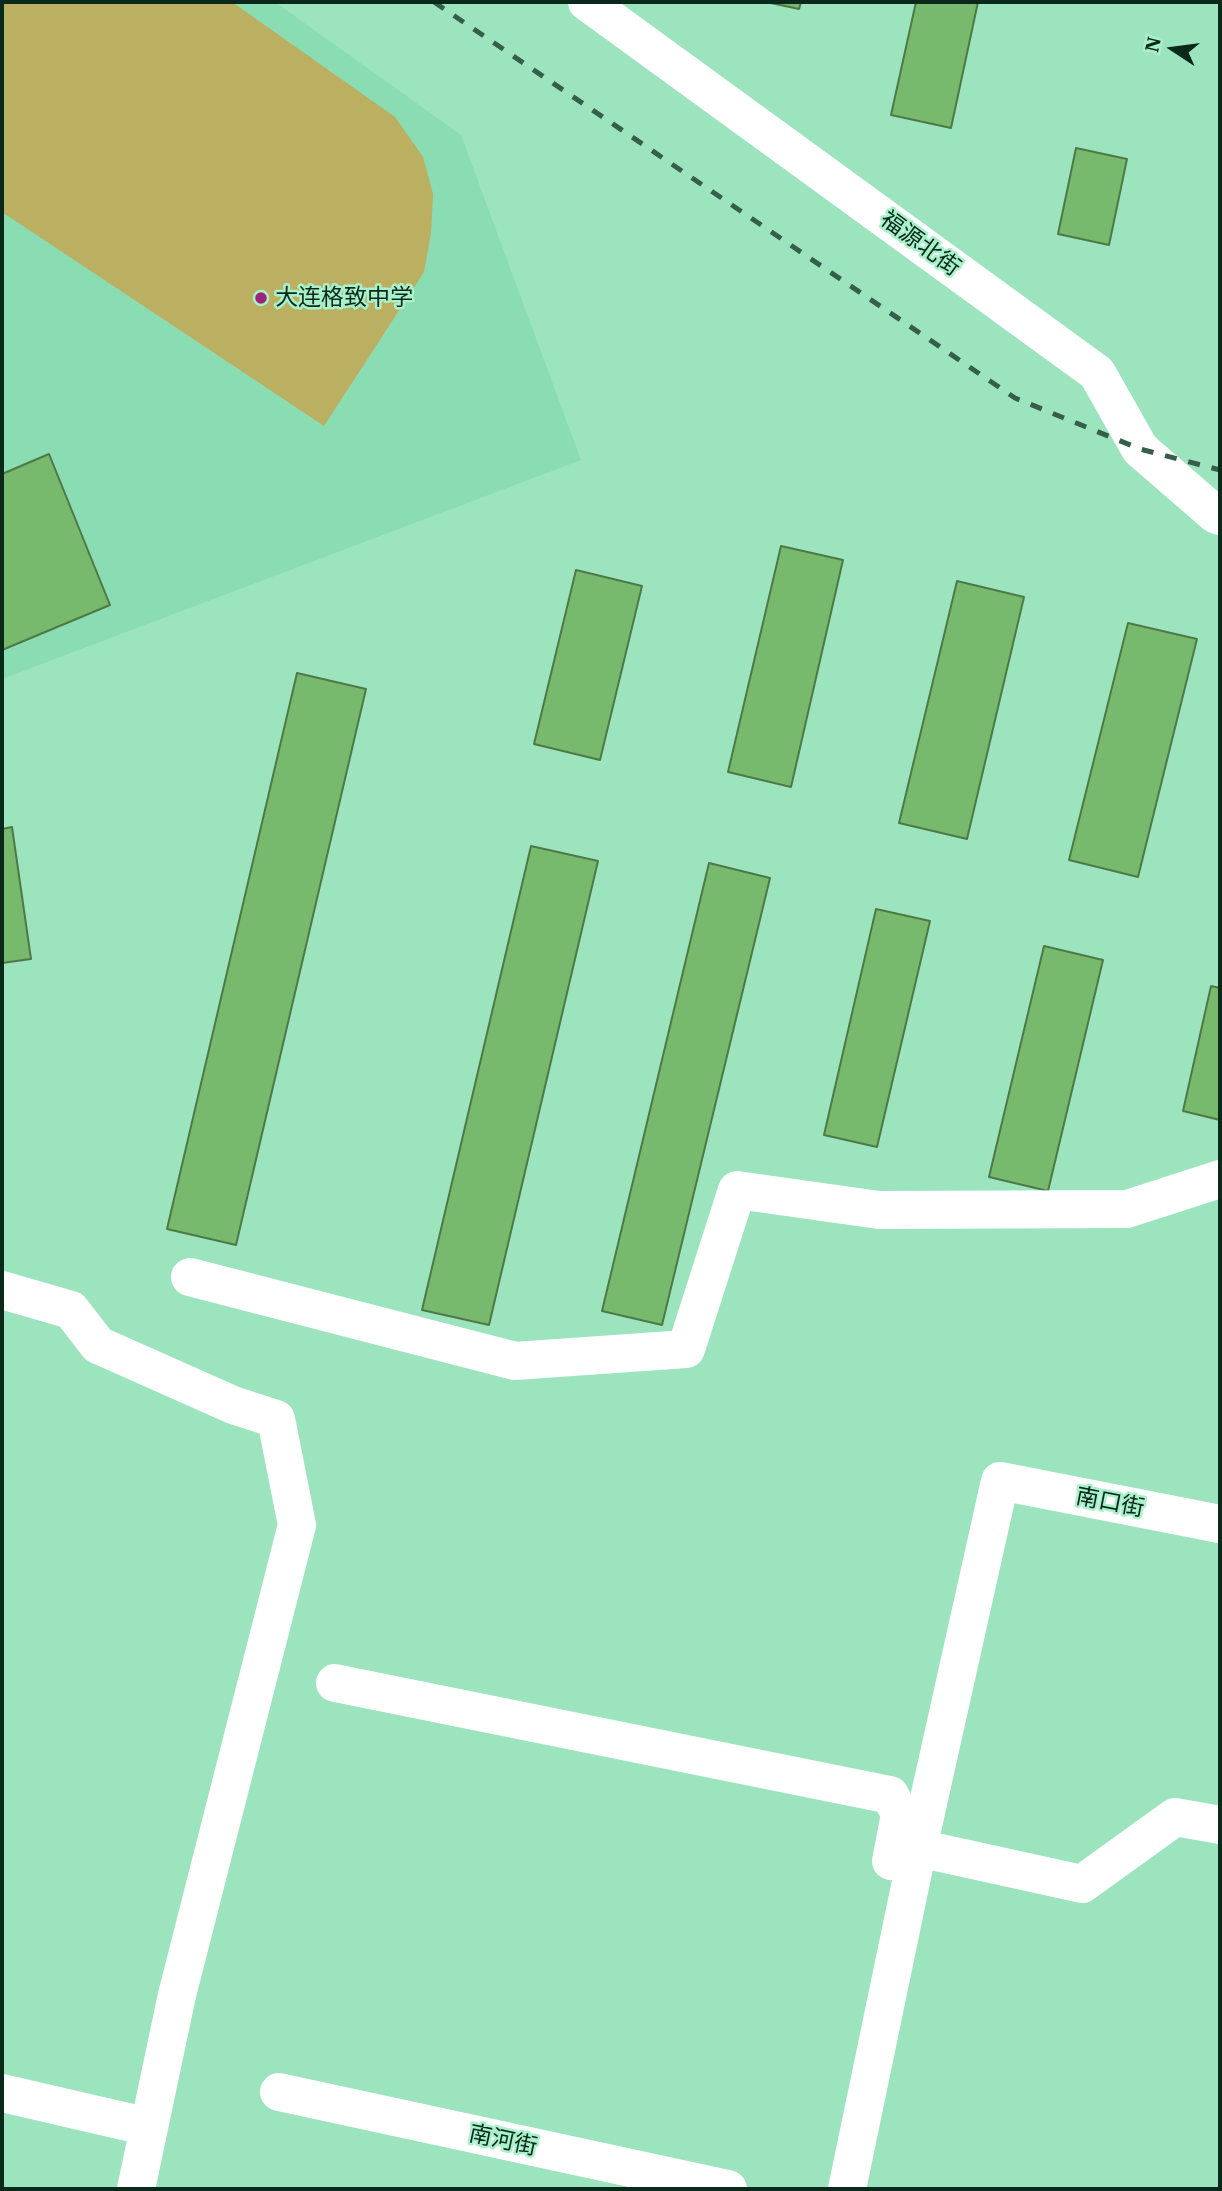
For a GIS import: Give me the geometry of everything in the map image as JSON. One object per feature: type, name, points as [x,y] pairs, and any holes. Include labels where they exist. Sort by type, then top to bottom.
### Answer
[{"type":"street","name":"福源北街","points":[[589,2],[1097,373],[1140,449],[1220,516]]},
{"type":"street","points":[[190,1278],[515,1361],[686,1349],[737,1190],[879,1210],[1127,1209],[1220,1179]]},
{"type":"street","points":[[2,1290],[71,1310],[99,1345],[233,1405],[276,1419],[297,1525],[177,1995],[136,2189]]},
{"type":"street","name":"南口街","points":[[918,1848],[1000,1481],[1220,1524]]},
{"type":"street","points":[[335,1683],[890,1794],[900,1814],[866,1986],[881,2024]]},
{"type":"street","points":[[847,2189],[918,1848],[1082,1884],[1175,1817],[1220,1825]]},
{"type":"street","name":"南河街","points":[[279,2092],[728,2189]]},
{"type":"street","points":[[2,2093],[149,2127]]},
{"type":"shaded area","name":"大连格致中学","points":[[2,2],[275,2],[461,135],[581,460],[2,679]]},
{"type":"shaded area","points":[[2,2],[232,2],[395,117],[423,157],[433,194],[431,233],[424,272],[324,426],[2,212]]},
{"type":"building","points":[[766,2],[801,2],[799,9]]},
{"type":"building","points":[[916,2],[978,2],[951,128],[891,115]]},
{"type":"building","points":[[1076,148],[1127,159],[1109,245],[1058,234]]},
{"type":"building","points":[[49,454],[110,605],[2,650],[2,474]]},
{"type":"building","points":[[781,546],[843,560],[791,787],[728,772]]},
{"type":"building","points":[[576,570],[642,586],[600,760],[534,744]]},
{"type":"building","points":[[957,581],[1024,597],[967,839],[899,823]]},
{"type":"building","points":[[1128,623],[1197,639],[1138,877],[1069,860]]},
{"type":"building","points":[[297,673],[366,689],[236,1245],[167,1229]]},
{"type":"building","points":[[12,827],[31,959],[2,963],[2,829]]},
{"type":"building","points":[[531,846],[598,861],[489,1325],[422,1310]]},
{"type":"building","points":[[709,863],[770,878],[662,1325],[602,1311]]},
{"type":"building","points":[[876,909],[930,921],[877,1147],[824,1135]]},
{"type":"building","points":[[1044,946],[1103,960],[1048,1191],[989,1177]]},
{"type":"building","points":[[1211,986],[1220,988],[1220,1120],[1183,1111]]},
{"type":"railway","points":[[434,2],[1015,398],[1140,449],[1220,470]]},
{"type":"place","name":"大连格致中学","points":[[261,298]]}]
